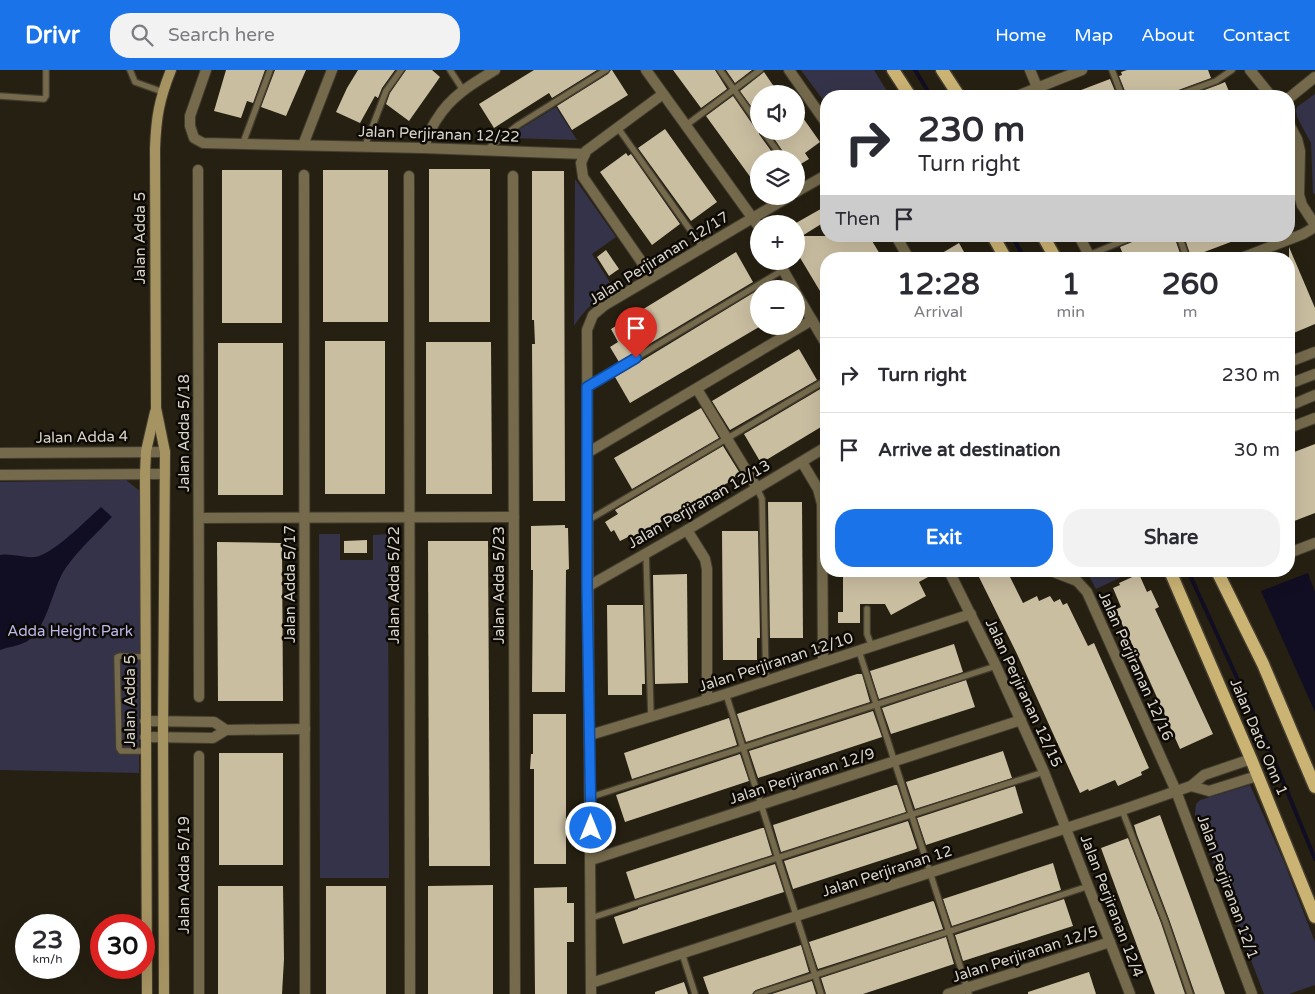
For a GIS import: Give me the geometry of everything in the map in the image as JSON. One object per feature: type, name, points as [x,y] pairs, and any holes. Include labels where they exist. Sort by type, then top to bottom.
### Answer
[{"type":"main road","name":"Jalan Adda 5","points":[[164,994],[163,720],[165,452],[156,408],[156,120],[162,92],[171,70]]},
{"type":"main road","points":[[893,70],[906,90]]},
{"type":"main road","points":[[942,70],[955,90]]},
{"type":"main road","name":"Jalan Adda 5","points":[[147,994],[145,474],[146,452],[156,408]]},
{"type":"main road","name":"Jalan Dato' Onn 1","points":[[1173,577],[1251,758],[1315,917]]},
{"type":"main road","points":[[1220,577],[1263,664],[1315,787]]},
{"type":"street","name":"Jalan Perjiranan 12/22","points":[[206,70],[190,116],[190,126],[194,138],[203,143],[365,146],[585,154]]},
{"type":"street","points":[[303,145],[332,70]]},
{"type":"street","points":[[423,148],[436,120],[448,104],[463,90],[495,70]]},
{"type":"street","points":[[646,70],[751,215]]},
{"type":"street","points":[[788,70],[820,115]]},
{"type":"street","points":[[1030,70],[1037,87]]},
{"type":"street","points":[[1030,90],[1082,70]]},
{"type":"street","points":[[1250,70],[1266,90]]},
{"type":"street","points":[[1295,93],[1315,77]]},
{"type":"street","points":[[652,277],[583,176],[581,163],[586,151],[663,94]]},
{"type":"street","points":[[1295,135],[1300,151],[1295,169]]},
{"type":"street","name":"Jalan Adda 5/18","points":[[198,170],[199,697]]},
{"type":"street","name":"Jalan Adda 5/17","points":[[304,175],[305,994]]},
{"type":"street","name":"Jalan Adda 5/22","points":[[409,176],[410,994]]},
{"type":"street","name":"Jalan Adda 5/23","points":[[513,176],[514,994]]},
{"type":"street","points":[[805,187],[820,178]]},
{"type":"street","points":[[1295,182],[1302,205],[1315,226],[1295,237]]},
{"type":"street","name":"Jalan Perjiranan 12/17","points":[[758,215],[775,205]]},
{"type":"street","name":"Jalan Perjiranan 12/17","points":[[587,387],[587,330],[593,316],[606,305],[750,220]]},
{"type":"street","points":[[1257,252],[1283,242]]},
{"type":"street","points":[[805,308],[820,334]]},
{"type":"street","points":[[586,454],[812,320]]},
{"type":"street","points":[[1295,360],[1315,352]]},
{"type":"street","points":[[1295,382],[1315,374]]},
{"type":"street","points":[[587,387],[587,587],[592,994]]},
{"type":"street","points":[[697,389],[756,488]]},
{"type":"street","points":[[1295,403],[1315,395]]},
{"type":"street","points":[[1295,426],[1315,418]]},
{"type":"street","name":"Jalan Perjiranan 12/13","points":[[587,587],[820,451]]},
{"type":"street","name":"Jalan Adda 4","points":[[0,453],[165,452]]},
{"type":"street","points":[[802,462],[818,489],[820,496]]},
{"type":"street","points":[[0,475],[165,474]]},
{"type":"street","points":[[199,518],[514,517]]},
{"type":"street","points":[[687,530],[704,559],[707,569],[707,700]]},
{"type":"street","points":[[1295,551],[1315,543]]},
{"type":"street","points":[[822,577],[822,662]]},
{"type":"street","name":"Jalan Perjiranan 12/15","points":[[952,577],[1022,720],[1066,829]]},
{"type":"street","name":"Jalan Perjiranan 12/16","points":[[1067,577],[1077,581],[1087,592],[1176,791]]},
{"type":"street","name":"Jalan Perjiranan 12/10","points":[[590,735],[726,694],[971,614]]},
{"type":"street","name":"Jalan Perjiranan 12/9","points":[[591,860],[1022,720]]},
{"type":"street","points":[[145,721],[214,722],[226,730]]},
{"type":"street","points":[[145,737],[213,738],[226,730],[305,729]]},
{"type":"street","name":"Jalan Adda 5/19","points":[[199,756],[199,994]]},
{"type":"street","name":"Jalan Perjiranan 12","points":[[591,983],[1122,810],[1191,786],[1204,775],[1251,758]]},
{"type":"street","name":"Jalan Perjiranan 12","points":[[1191,786],[1210,791],[1257,776]]},
{"type":"street","name":"Jalan Perjiranan 12/1","points":[[1176,791],[1252,994]]},
{"type":"street","name":"Jalan Perjiranan 12/4","points":[[1066,829],[1130,994]]},
{"type":"street","name":"Jalan Perjiranan 12/5","points":[[948,994],[968,991],[1110,942]]},
{"type":"lane","points":[[0,96],[44,99],[46,96],[46,70]]},
{"type":"lane","points":[[130,70],[135,82],[162,92]]},
{"type":"lane","points":[[243,143],[270,70]]},
{"type":"lane","points":[[365,146],[386,91],[401,70]]},
{"type":"lane","points":[[450,70],[463,90]]},
{"type":"lane","points":[[486,150],[518,125],[606,70]]},
{"type":"lane","points":[[720,70],[750,112]]},
{"type":"lane","points":[[685,126],[760,70]]},
{"type":"lane","points":[[1112,70],[1120,90]]},
{"type":"lane","points":[[1191,90],[1216,81],[1232,70]]},
{"type":"lane","points":[[618,128],[703,248]]},
{"type":"lane","points":[[1101,252],[1122,242]]},
{"type":"lane","points":[[587,387],[774,270]]},
{"type":"lane","points":[[587,521],[820,384]]},
{"type":"lane","points":[[756,488],[762,498],[766,680]]},
{"type":"lane","points":[[646,552],[651,717]]},
{"type":"lane","points":[[867,609],[867,634],[872,647]]},
{"type":"lane","points":[[859,651],[968,991]]},
{"type":"lane","points":[[145,657],[117,657],[117,688],[118,748],[121,751],[145,751]]},
{"type":"lane","points":[[591,797],[996,666]]},
{"type":"lane","points":[[726,694],[821,994]]},
{"type":"lane","points":[[591,918],[1044,772]]},
{"type":"lane","points":[[1122,810],[1165,921],[1190,994]]},
{"type":"lane","points":[[757,994],[1089,886]]},
{"type":"lane","points":[[682,954],[695,994]]},
{"type":"green space","points":[[801,70],[874,70],[886,90],[820,90],[820,96]]},
{"type":"green space","points":[[1315,94],[1315,193],[1313,194],[1311,143],[1297,117],[1296,111],[1297,107]]},
{"type":"green space","points":[[556,107],[577,140],[505,138]]},
{"type":"green space","points":[[575,179],[616,237],[592,254],[614,289],[591,305],[574,326]]},
{"type":"green space","name":"Adda Height Park","points":[[126,480],[141,492],[139,773],[0,770],[0,482]]},
{"type":"green space","points":[[319,534],[340,534],[340,560],[373,560],[373,535],[388,534],[389,878],[320,878]]},
{"type":"green space","points":[[1090,577],[1121,577],[1096,589]]},
{"type":"green space","points":[[1250,785],[1284,862],[1315,942],[1315,985],[1289,994],[1264,994],[1195,815],[1196,804],[1200,800]]},
{"type":"shaded area","points":[[101,507],[112,517],[81,549],[65,569],[39,629],[26,642],[0,650],[0,555],[35,557],[42,555],[79,528]]},
{"type":"shaded area","points":[[1308,573],[1315,592],[1315,712],[1261,591]]},
{"type":"building","points":[[226,70],[265,70],[253,103],[247,101],[241,118],[214,111]]},
{"type":"building","points":[[275,70],[306,70],[286,116],[261,107]]},
{"type":"building","points":[[358,70],[395,70],[382,88],[378,98],[375,96],[360,123],[336,112]]},
{"type":"building","points":[[406,70],[432,70],[440,77],[409,121],[386,104],[390,93]]},
{"type":"building","points":[[534,70],[597,70],[552,98],[549,93],[494,128],[479,104]]},
{"type":"building","points":[[611,70],[628,95],[572,130],[557,106],[608,74]]},
{"type":"building","points":[[673,70],[715,70],[727,89],[701,108]]},
{"type":"building","points":[[726,70],[752,70],[735,83]]},
{"type":"building","points":[[1127,70],[1208,70],[1211,78],[1178,90],[1125,90],[1119,76],[1122,75],[1121,72]]},
{"type":"building","points":[[764,72],[773,85],[750,85],[750,105],[740,91]]},
{"type":"building","points":[[1110,79],[1115,90],[1081,90]]},
{"type":"building","points":[[1225,82],[1228,90],[1204,90]]},
{"type":"building","points":[[733,96],[750,121],[750,140],[763,140],[771,150],[750,150],[750,177],[706,116]]},
{"type":"building","points":[[805,121],[820,142],[805,153],[805,150],[782,150],[775,140],[805,140]]},
{"type":"building","points":[[665,129],[717,202],[691,221],[638,148]]},
{"type":"building","points":[[626,153],[628,156],[631,154],[680,224],[652,245],[600,172]]},
{"type":"building","points":[[805,153],[809,159],[805,161]]},
{"type":"building","points":[[429,169],[490,169],[490,322],[429,322]]},
{"type":"building","points":[[222,170],[282,170],[282,323],[222,323]]},
{"type":"building","points":[[323,170],[388,170],[388,322],[323,322]]},
{"type":"building","points":[[532,171],[564,171],[565,501],[533,501],[532,344],[535,344],[534,320],[532,320]]},
{"type":"building","points":[[820,209],[820,225],[805,234],[805,218]]},
{"type":"building","points":[[805,236],[820,236],[820,242],[873,242],[879,252],[820,252],[820,291],[805,266]]},
{"type":"building","points":[[1132,242],[1176,242],[1180,252],[1122,252],[1120,247]]},
{"type":"building","points":[[1186,242],[1231,242],[1204,252],[1189,252]]},
{"type":"building","points":[[959,243],[964,252],[944,252]]},
{"type":"building","points":[[606,250],[619,269],[609,276],[597,257]]},
{"type":"building","points":[[736,252],[752,280],[750,280],[750,284],[619,362],[610,347],[618,342],[611,329]]},
{"type":"building","points":[[1295,261],[1315,308],[1315,324],[1295,332]]},
{"type":"building","points":[[750,295],[750,332],[630,403],[615,377]]},
{"type":"building","points":[[325,341],[385,341],[385,494],[325,494]]},
{"type":"building","points":[[426,342],[491,342],[492,494],[426,494]]},
{"type":"building","points":[[218,343],[283,343],[283,495],[218,495]]},
{"type":"building","points":[[799,349],[817,380],[730,430],[712,401]]},
{"type":"building","points":[[820,389],[820,428],[761,463],[744,434]]},
{"type":"building","points":[[701,408],[719,438],[632,489],[614,458]]},
{"type":"building","points":[[1315,444],[1315,513],[1295,521],[1295,452]]},
{"type":"building","points":[[723,446],[741,475],[632,539],[630,536],[620,541],[614,530],[611,532],[605,522],[618,514],[615,510]]},
{"type":"building","points":[[768,502],[802,502],[803,638],[770,638]]},
{"type":"building","points":[[565,525],[565,528],[568,528],[569,569],[566,570],[565,692],[532,692],[533,570],[531,570],[531,526]]},
{"type":"building","points":[[722,531],[758,531],[760,638],[757,638],[757,660],[723,660]]},
{"type":"building","points":[[367,540],[367,553],[344,553],[344,541]]},
{"type":"building","points":[[428,541],[488,541],[490,866],[429,866]]},
{"type":"building","points":[[217,542],[282,543],[283,701],[218,701]]},
{"type":"building","points":[[687,574],[688,683],[655,684],[653,575]]},
{"type":"building","points":[[843,577],[928,577],[919,582],[926,596],[891,615],[885,604],[860,604],[860,623],[838,623],[838,612],[843,612]]},
{"type":"building","points":[[979,577],[1010,577],[1023,603],[1037,596],[1039,601],[1050,596],[1054,602],[1060,599],[1063,605],[1067,603],[1088,646],[1094,643],[1149,768],[1141,772],[1142,775],[1118,786],[1115,780],[1080,793],[1017,654]]},
{"type":"building","points":[[1132,577],[1140,577],[1147,592],[1151,590],[1159,607],[1155,609],[1213,734],[1180,749],[1142,664],[1115,610],[1121,607],[1113,588],[1120,585],[1119,583]]},
{"type":"building","points":[[607,605],[643,605],[645,684],[642,684],[642,695],[608,695]]},
{"type":"building","points":[[954,644],[963,672],[879,699],[870,671]]},
{"type":"building","points":[[857,674],[862,674],[870,702],[746,742],[737,714]]},
{"type":"building","points":[[966,680],[975,707],[891,734],[882,708]]},
{"type":"building","points":[[873,711],[882,737],[758,778],[749,751]]},
{"type":"building","points":[[533,714],[566,714],[566,864],[534,864],[534,769],[530,769],[531,754],[533,754]]},
{"type":"building","points":[[729,718],[737,745],[632,779],[624,753]]},
{"type":"building","points":[[1003,751],[1012,778],[915,809],[906,782]]},
{"type":"building","points":[[219,753],[283,753],[283,865],[219,865]]},
{"type":"building","points":[[740,754],[749,781],[625,822],[616,795]]},
{"type":"building","points":[[897,785],[906,812],[781,852],[773,825]]},
{"type":"building","points":[[1015,786],[1023,813],[926,845],[917,818]]},
{"type":"building","points":[[1160,815],[1225,994],[1195,994],[1137,835],[1134,825]]},
{"type":"building","points":[[908,821],[916,849],[793,889],[784,861]]},
{"type":"building","points":[[764,828],[772,855],[635,899],[626,872]]},
{"type":"building","points":[[1128,838],[1161,923],[1185,994],[1155,994],[1101,848]]},
{"type":"building","points":[[1053,863],[1061,890],[952,926],[943,899]]},
{"type":"building","points":[[775,864],[784,892],[623,944],[614,917]]},
{"type":"building","points":[[493,885],[493,994],[428,994],[428,886]]},
{"type":"building","points":[[218,886],[283,886],[284,959],[282,994],[218,994]]},
{"type":"building","points":[[326,886],[386,886],[386,994],[326,994]]},
{"type":"building","points":[[567,887],[567,903],[574,903],[574,942],[567,942],[567,994],[535,994],[534,888]]},
{"type":"building","points":[[1064,899],[1073,926],[963,961],[955,935]]},
{"type":"building","points":[[933,901],[943,929],[818,969],[809,942]]},
{"type":"building","points":[[946,937],[954,964],[863,994],[826,994],[821,978]]},
{"type":"building","points":[[801,945],[809,972],[756,990],[752,994],[709,994],[703,977]]},
{"type":"building","points":[[1089,972],[1096,994],[1028,994],[1028,992]]},
{"type":"building","points":[[812,981],[816,994],[772,994]]},
{"type":"building","points":[[684,982],[688,994],[655,994],[655,992]]},
{"type":"waterway","points":[[915,70],[927,90]]},
{"type":"waterway","points":[[1015,242],[1021,252]]},
{"type":"waterway","points":[[1191,577],[1271,752],[1315,859]]},
{"type":"route","points":[[591,828],[587,587],[587,387],[636,358]]}]
